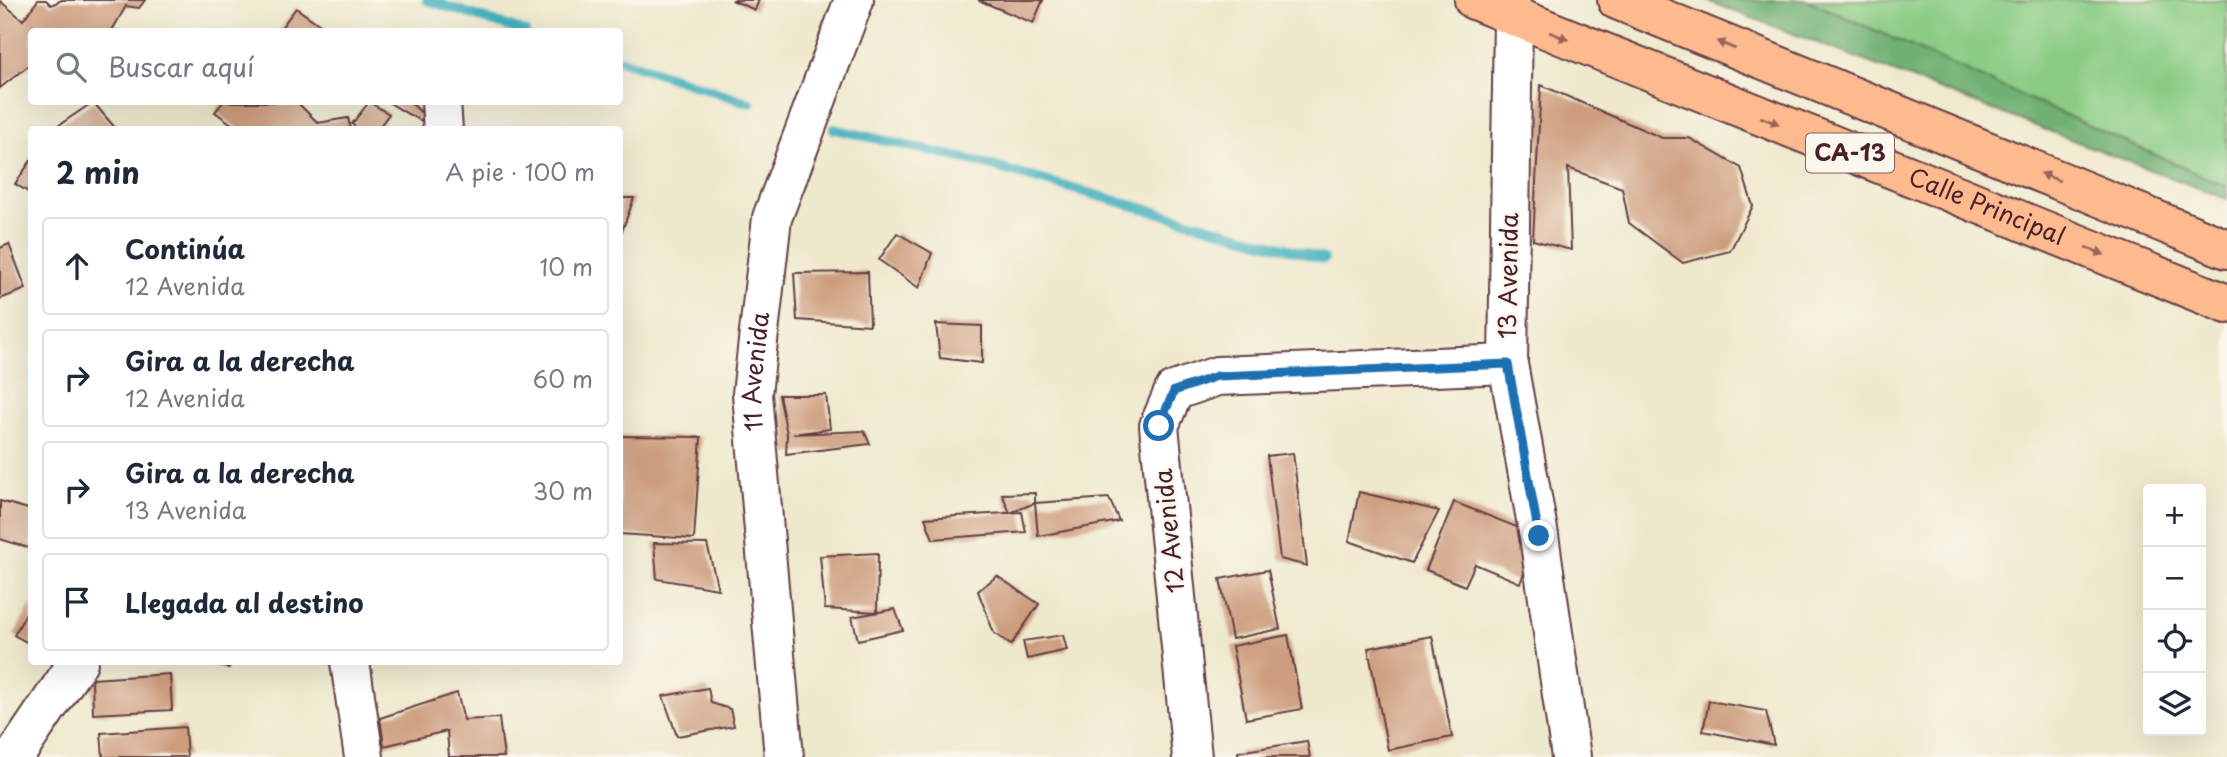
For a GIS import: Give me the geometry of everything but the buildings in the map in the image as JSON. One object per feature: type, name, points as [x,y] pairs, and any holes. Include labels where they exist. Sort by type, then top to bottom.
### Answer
[{"type":"main road","name":"Calle Principal","points":[[1474,0],[1512,9],[2227,304]]},
{"type":"main road","name":"CA-13","points":[[1617,0],[2227,249]]},
{"type":"street","name":"11 Avenida","points":[[784,757],[752,394],[772,218],[854,0]]},
{"type":"street","name":"13 Avenida","points":[[1512,9],[1508,364],[1539,536],[1571,757]]},
{"type":"street","points":[[441,105],[443,126]]},
{"type":"street","name":"12 Avenida","points":[[1192,757],[1159,426],[1174,391],[1217,376],[1508,364]]},
{"type":"street","points":[[14,757],[76,665]]},
{"type":"street","points":[[350,665],[364,757]]},
{"type":"green space","points":[[1705,0],[1807,0],[2227,187],[2227,199]]},
{"type":"green space","points":[[1807,0],[2227,0],[2227,187]]},
{"type":"waterway","points":[[427,0],[513,28]]},
{"type":"waterway","points":[[623,61],[750,103]]},
{"type":"waterway","points":[[834,129],[974,161],[1324,259]]},
{"type":"route","points":[[1159,426],[1174,391],[1217,376],[1508,364],[1539,536]]}]
